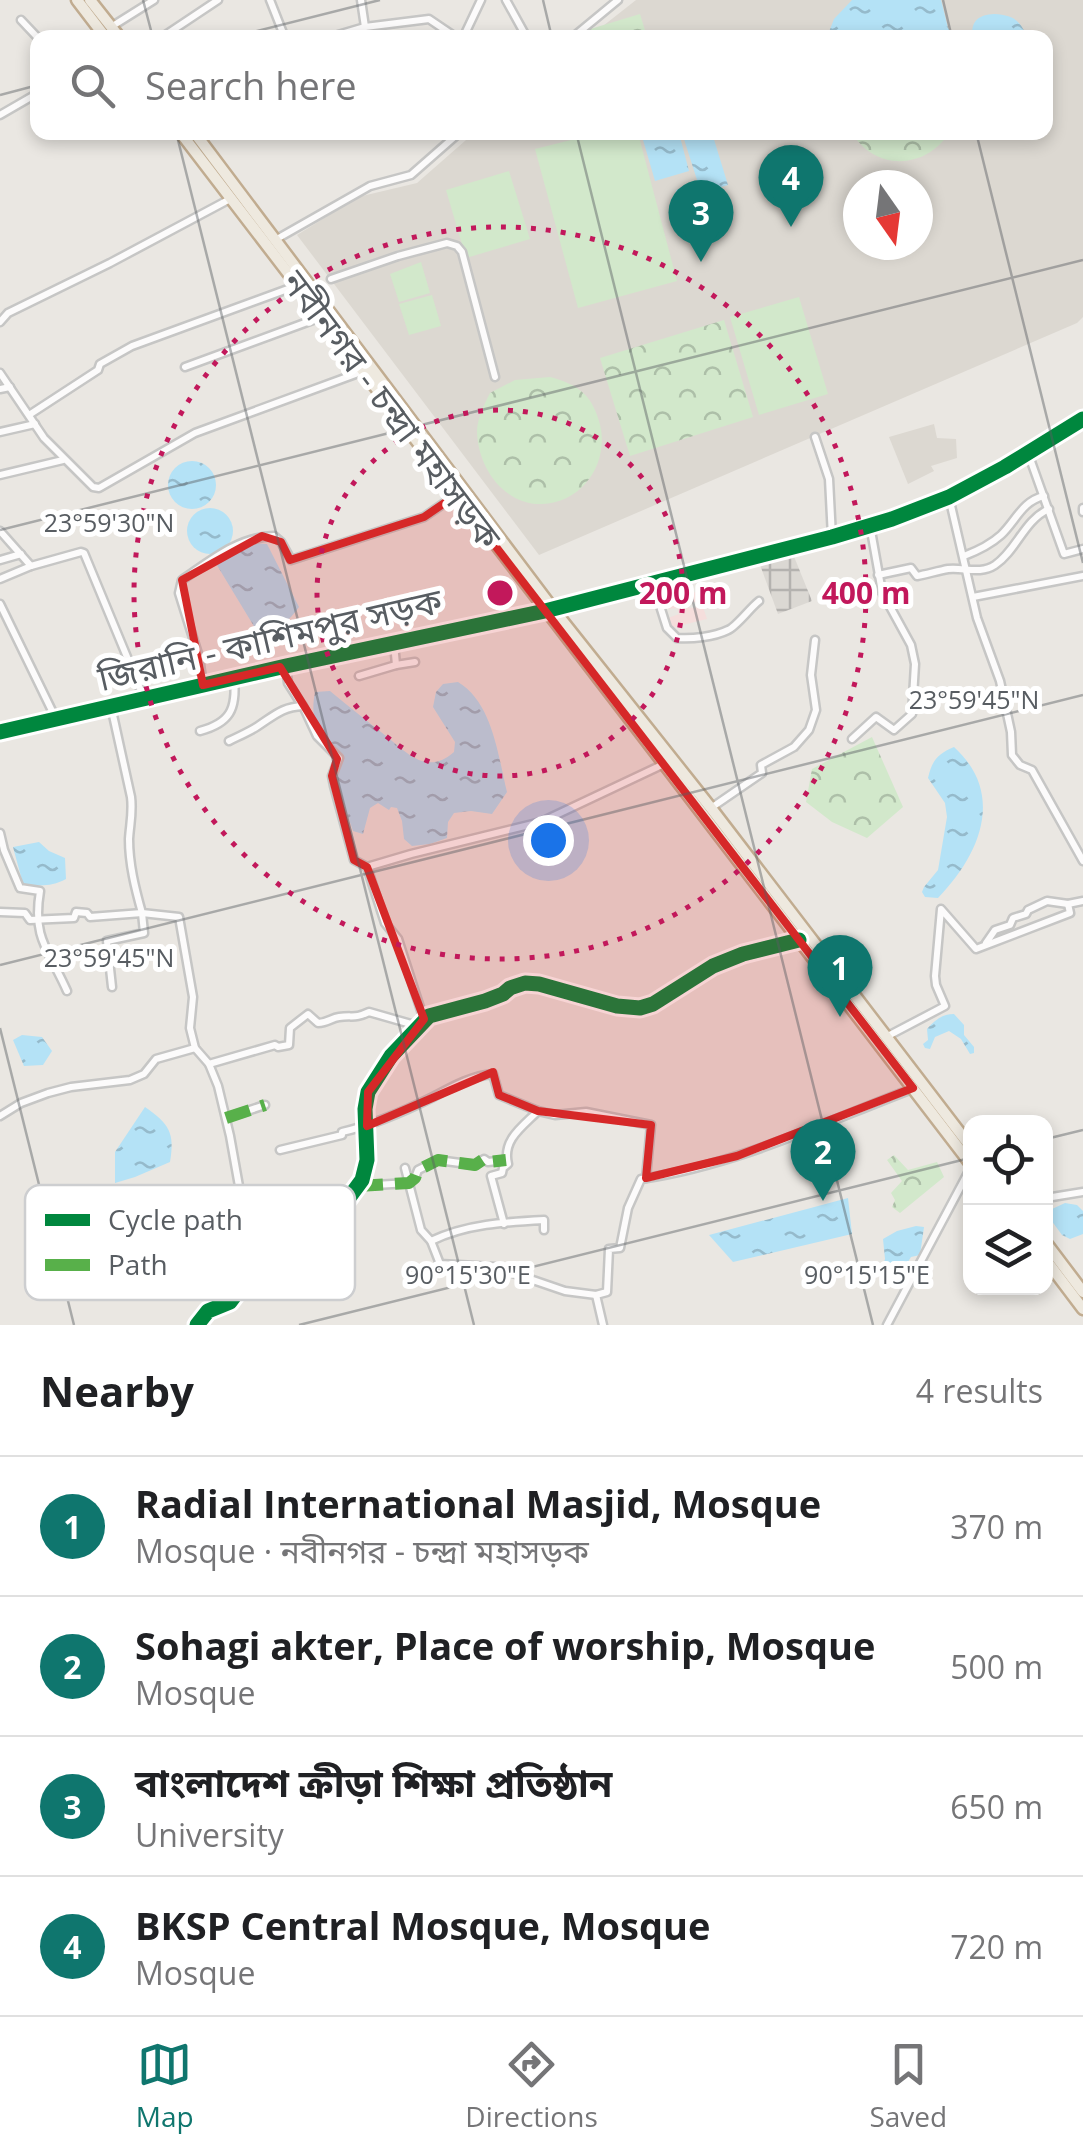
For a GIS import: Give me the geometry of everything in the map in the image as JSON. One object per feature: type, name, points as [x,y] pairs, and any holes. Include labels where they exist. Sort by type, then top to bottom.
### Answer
[{"type":"highway","points":[[78,0],[107,30]]},
{"type":"highway","points":[[90,0],[108,30]]},
{"type":"highway","name":"নবীনগর - চন্দ্রা মহাসড়ক","points":[[186,140],[456,495],[668,762],[963,1156]]},
{"type":"highway","name":"নবীনগর - চন্দ্রা মহাসড়ক","points":[[200,140],[402,406],[549,610]]},
{"type":"highway","name":"নবীনগর - চন্দ্রা মহাসড়ক","points":[[668,762],[712,808],[963,1137]]},
{"type":"highway","points":[[1053,1253],[1083,1292]]},
{"type":"highway","points":[[1053,1269],[1083,1309]]},
{"type":"street","points":[[112,30],[154,0]]},
{"type":"street","points":[[173,30],[218,0]]},
{"type":"street","points":[[270,0],[282,30]]},
{"type":"street","points":[[362,0],[365,27]]},
{"type":"street","points":[[464,30],[481,0]]},
{"type":"street","points":[[506,0],[523,30]]},
{"type":"street","points":[[582,30],[618,0]]},
{"type":"street","points":[[355,30],[430,19],[447,30]]},
{"type":"street","points":[[21,20],[30,30]]},
{"type":"street","points":[[0,115],[30,98]]},
{"type":"street","points":[[274,240],[370,186],[410,175],[451,140]]},
{"type":"street","points":[[0,322],[8,312],[230,199]]},
{"type":"street","points":[[331,280],[448,242],[457,246],[462,252],[496,377]]},
{"type":"street","points":[[29,416],[98,370],[100,364],[132,346],[296,286]]},
{"type":"street","points":[[184,366],[321,317]]},
{"type":"street","points":[[0,373],[54,450],[92,487],[99,488],[195,434],[361,372]]},
{"type":"street","points":[[0,390],[10,387]]},
{"type":"street","name":"জিরানি - কাশিমপুর সড়ক","points":[[0,732],[549,610],[832,537],[949,497],[1083,420]]},
{"type":"street","points":[[0,432],[34,424]]},
{"type":"street","points":[[815,436],[829,479],[832,537]]},
{"type":"street","points":[[1028,453],[1064,554],[1083,549]]},
{"type":"street","points":[[0,476],[64,459]]},
{"type":"street","points":[[203,685],[199,657],[179,594],[182,580],[228,549],[262,536],[274,536],[282,542],[291,560],[424,517],[456,495]]},
{"type":"street","points":[[964,556],[1001,535],[1031,500],[1044,496]]},
{"type":"street","points":[[949,497],[977,618],[1000,681],[1012,755],[1020,766],[1032,770],[1083,861]]},
{"type":"street","points":[[878,576],[911,568],[917,576],[995,565],[1014,548],[1024,530],[1049,509]]},
{"type":"street","points":[[852,738],[876,717],[894,730],[912,714],[915,664],[911,645],[882,592],[870,525]]},
{"type":"street","points":[[0,531],[31,566]]},
{"type":"street","points":[[0,560],[21,554]]},
{"type":"street","points":[[0,578],[31,566],[84,554],[144,698]]},
{"type":"street","points":[[972,596],[1083,576]]},
{"type":"street","points":[[653,584],[667,628],[677,638],[731,630],[759,601]]},
{"type":"street","points":[[0,604],[56,719]]},
{"type":"street","points":[[712,808],[762,773],[761,765],[794,747],[809,730],[816,710],[811,675],[815,640]]},
{"type":"street","points":[[394,643],[396,665]]},
{"type":"street","points":[[359,676],[415,662]]},
{"type":"street","points":[[286,666],[288,683],[316,736],[338,758],[332,776],[354,860],[366,867],[385,923],[398,939],[421,1023]]},
{"type":"street","points":[[200,731],[219,726],[228,718],[235,695],[234,678]]},
{"type":"street","points":[[110,706],[131,797],[130,857],[144,932],[107,941],[112,987]]},
{"type":"street","points":[[229,741],[284,708],[302,706]]},
{"type":"street","points":[[366,867],[541,822],[668,762]]},
{"type":"street","points":[[0,833],[20,888],[40,891],[36,918],[44,949],[67,991]]},
{"type":"street","points":[[984,946],[995,930],[1047,901],[1083,901]]},
{"type":"street","points":[[886,1037],[945,1006],[935,976],[941,909],[976,949],[1070,913],[1068,904]]},
{"type":"street","points":[[0,912],[25,913],[30,920],[74,918],[76,912],[90,917],[142,913],[180,916],[193,997],[190,1028],[194,1048],[209,1064],[226,1118],[239,1185]]},
{"type":"street","points":[[355,1190],[368,1160],[368,1092],[421,1023],[525,983],[640,1008],[662,999],[713,966],[798,940]]},
{"type":"street","points":[[209,1064],[275,1045],[290,1045],[290,1028],[308,1014],[318,1023],[328,1023],[337,1017],[356,1018],[369,1012],[421,1023]]},
{"type":"street","points":[[0,1116],[48,1092],[130,1080],[144,1074],[156,1060],[194,1048]]},
{"type":"street","points":[[280,1150],[342,1135],[455,1085],[493,1074],[499,1095],[538,1111],[555,1115],[586,1112],[651,1125],[646,1178]]},
{"type":"street","points":[[405,1168],[421,1230],[431,1241],[440,1264],[496,1267],[565,1291],[596,1296],[608,1292],[609,1250],[620,1248],[628,1208],[641,1179],[737,1156],[913,1088]]},
{"type":"street","points":[[226,1118],[265,1105]]},
{"type":"street","points":[[504,1224],[491,1176],[502,1173],[508,1164],[509,1139],[538,1111]]},
{"type":"street","points":[[358,1186],[409,1183],[424,1166],[441,1160],[475,1165],[484,1160],[506,1160]]},
{"type":"street","points":[[887,1325],[963,1179]]},
{"type":"street","points":[[1053,1197],[1083,1192]]},
{"type":"street","points":[[431,1241],[458,1229],[544,1220],[544,1230]]},
{"type":"street","points":[[596,1296],[603,1325]]},
{"type":"street","points":[[197,1325],[208,1312],[232,1300]]},
{"type":"highlighted area","points":[[456,495],[913,1088],[737,1156],[646,1178],[651,1125],[538,1111],[499,1095],[493,1072],[367,1126],[368,1092],[424,1019],[367,867],[354,860],[332,776],[337,759],[280,667],[203,685],[182,580],[262,536],[281,542],[290,560],[424,517]]},
{"type":"shaded area","points":[[636,0],[1083,0],[1083,317],[1077,323],[539,555],[297,235],[358,197],[417,183],[466,140],[1053,140],[1053,30],[598,30]]},
{"type":"shaded area","points":[[934,424],[937,438],[956,439],[957,458],[931,466],[934,471],[908,484],[889,437]]},
{"type":"shaded area","points":[[793,554],[812,601],[778,614],[759,562]]},
{"type":"shaded area","points":[[696,592],[698,601],[688,604],[689,608],[703,607],[707,619],[670,628],[668,618],[679,614],[677,608],[668,609],[666,600]]},
{"type":"green space","points":[[640,14],[645,30],[587,30]]},
{"type":"green space","points":[[571,140],[640,140],[677,281],[578,308],[535,149]]},
{"type":"green space","points":[[858,140],[943,140],[927,154],[900,161],[873,154]]},
{"type":"green space","points":[[509,171],[530,239],[466,258],[446,190]]},
{"type":"green space","points":[[421,262],[430,293],[399,302],[390,274]]},
{"type":"green space","points":[[432,295],[441,326],[409,335],[399,304]]},
{"type":"green space","points":[[799,297],[828,394],[759,415],[730,317]]},
{"type":"green space","points":[[724,320],[753,417],[630,456],[600,358]]},
{"type":"green space","points":[[550,377],[575,387],[592,403],[602,436],[601,450],[591,477],[582,488],[557,502],[528,503],[504,491],[495,481],[482,457],[477,430],[490,393],[515,380]]},
{"type":"green space","points":[[872,737],[903,807],[867,838],[832,822],[806,802],[812,769]]},
{"type":"green space","points":[[894,1155],[908,1170],[937,1162],[944,1177],[900,1213],[892,1207],[895,1200],[891,1193],[902,1181],[887,1160]]},
{"type":"water","points":[[852,0],[941,0],[949,30],[830,30],[834,19]]},
{"type":"water","points":[[984,16],[1006,16],[1024,30],[973,30]]},
{"type":"water","points":[[643,140],[681,140],[689,171],[655,181]]},
{"type":"water","points":[[684,140],[714,140],[728,185],[701,193],[699,190],[707,222],[686,227],[676,190],[698,183]]},
{"type":"water","points":[[192,461],[209,468],[216,485],[209,502],[192,509],[175,502],[168,485],[175,468]]},
{"type":"water","points":[[210,508],[226,515],[233,531],[226,547],[210,554],[194,547],[187,531],[194,515]]},
{"type":"water","points":[[252,543],[267,544],[299,607],[274,629],[255,628],[215,562]]},
{"type":"water","points":[[458,682],[479,703],[497,747],[507,792],[492,814],[454,813],[448,822],[447,838],[412,846],[404,839],[397,808],[389,810],[378,803],[370,808],[363,834],[353,831],[335,779],[341,758],[316,722],[315,692],[330,691],[410,755],[435,762],[454,752],[455,742],[433,707],[436,692],[443,684]]},
{"type":"water","points":[[954,747],[970,765],[979,784],[981,824],[966,863],[953,881],[938,898],[925,897],[924,887],[938,870],[947,817],[945,803],[928,778],[936,759]]},
{"type":"water","points":[[39,842],[65,858],[66,879],[45,885],[23,884],[13,847]]},
{"type":"water","points":[[954,1014],[964,1025],[964,1035],[974,1053],[970,1054],[961,1039],[949,1031],[935,1037],[930,1049],[925,1048],[927,1029],[939,1018]]},
{"type":"water","points":[[22,1035],[42,1037],[52,1051],[43,1065],[24,1066],[13,1040]]},
{"type":"water","points":[[145,1107],[168,1130],[172,1143],[170,1162],[115,1183],[115,1152]]},
{"type":"water","points":[[848,1198],[852,1234],[733,1262],[709,1235]]},
{"type":"water","points":[[1065,1203],[1077,1205],[1083,1211],[1083,1234],[1070,1239],[1062,1235],[1053,1223],[1053,1209]]},
{"type":"water","points":[[916,1226],[924,1227],[920,1255],[911,1257],[898,1278],[881,1271],[885,1259],[883,1239]]},
{"type":"marked path","points":[[226,1118],[265,1105]]},
{"type":"marked path","points":[[358,1186],[409,1183],[418,1170],[438,1160],[475,1165],[484,1159],[506,1160]]},
{"type":"cycle path","points":[[0,732],[545,611],[832,537],[949,497],[1083,419]]},
{"type":"cycle path","points":[[355,1190],[367,1160],[368,1092],[391,1056],[429,1016],[485,1001],[525,983],[640,1008],[653,1004],[713,966],[799,940]]},
{"type":"cycle path","points":[[197,1325],[208,1311],[231,1300]]},
{"type":"place","name":"BKSP Central Mosque, Mosque","points":[[791,227]]},
{"type":"place","name":"বাংলাদেশ ক্রীড়া শিক্ষা প্রতিষ্ঠান","points":[[701,262]]},
{"type":"place","name":"Radial International Masjid, Mosque","points":[[840,1017]]},
{"type":"place","name":"Sohagi akter, Place of worship, Mosque","points":[[823,1201]]}]
